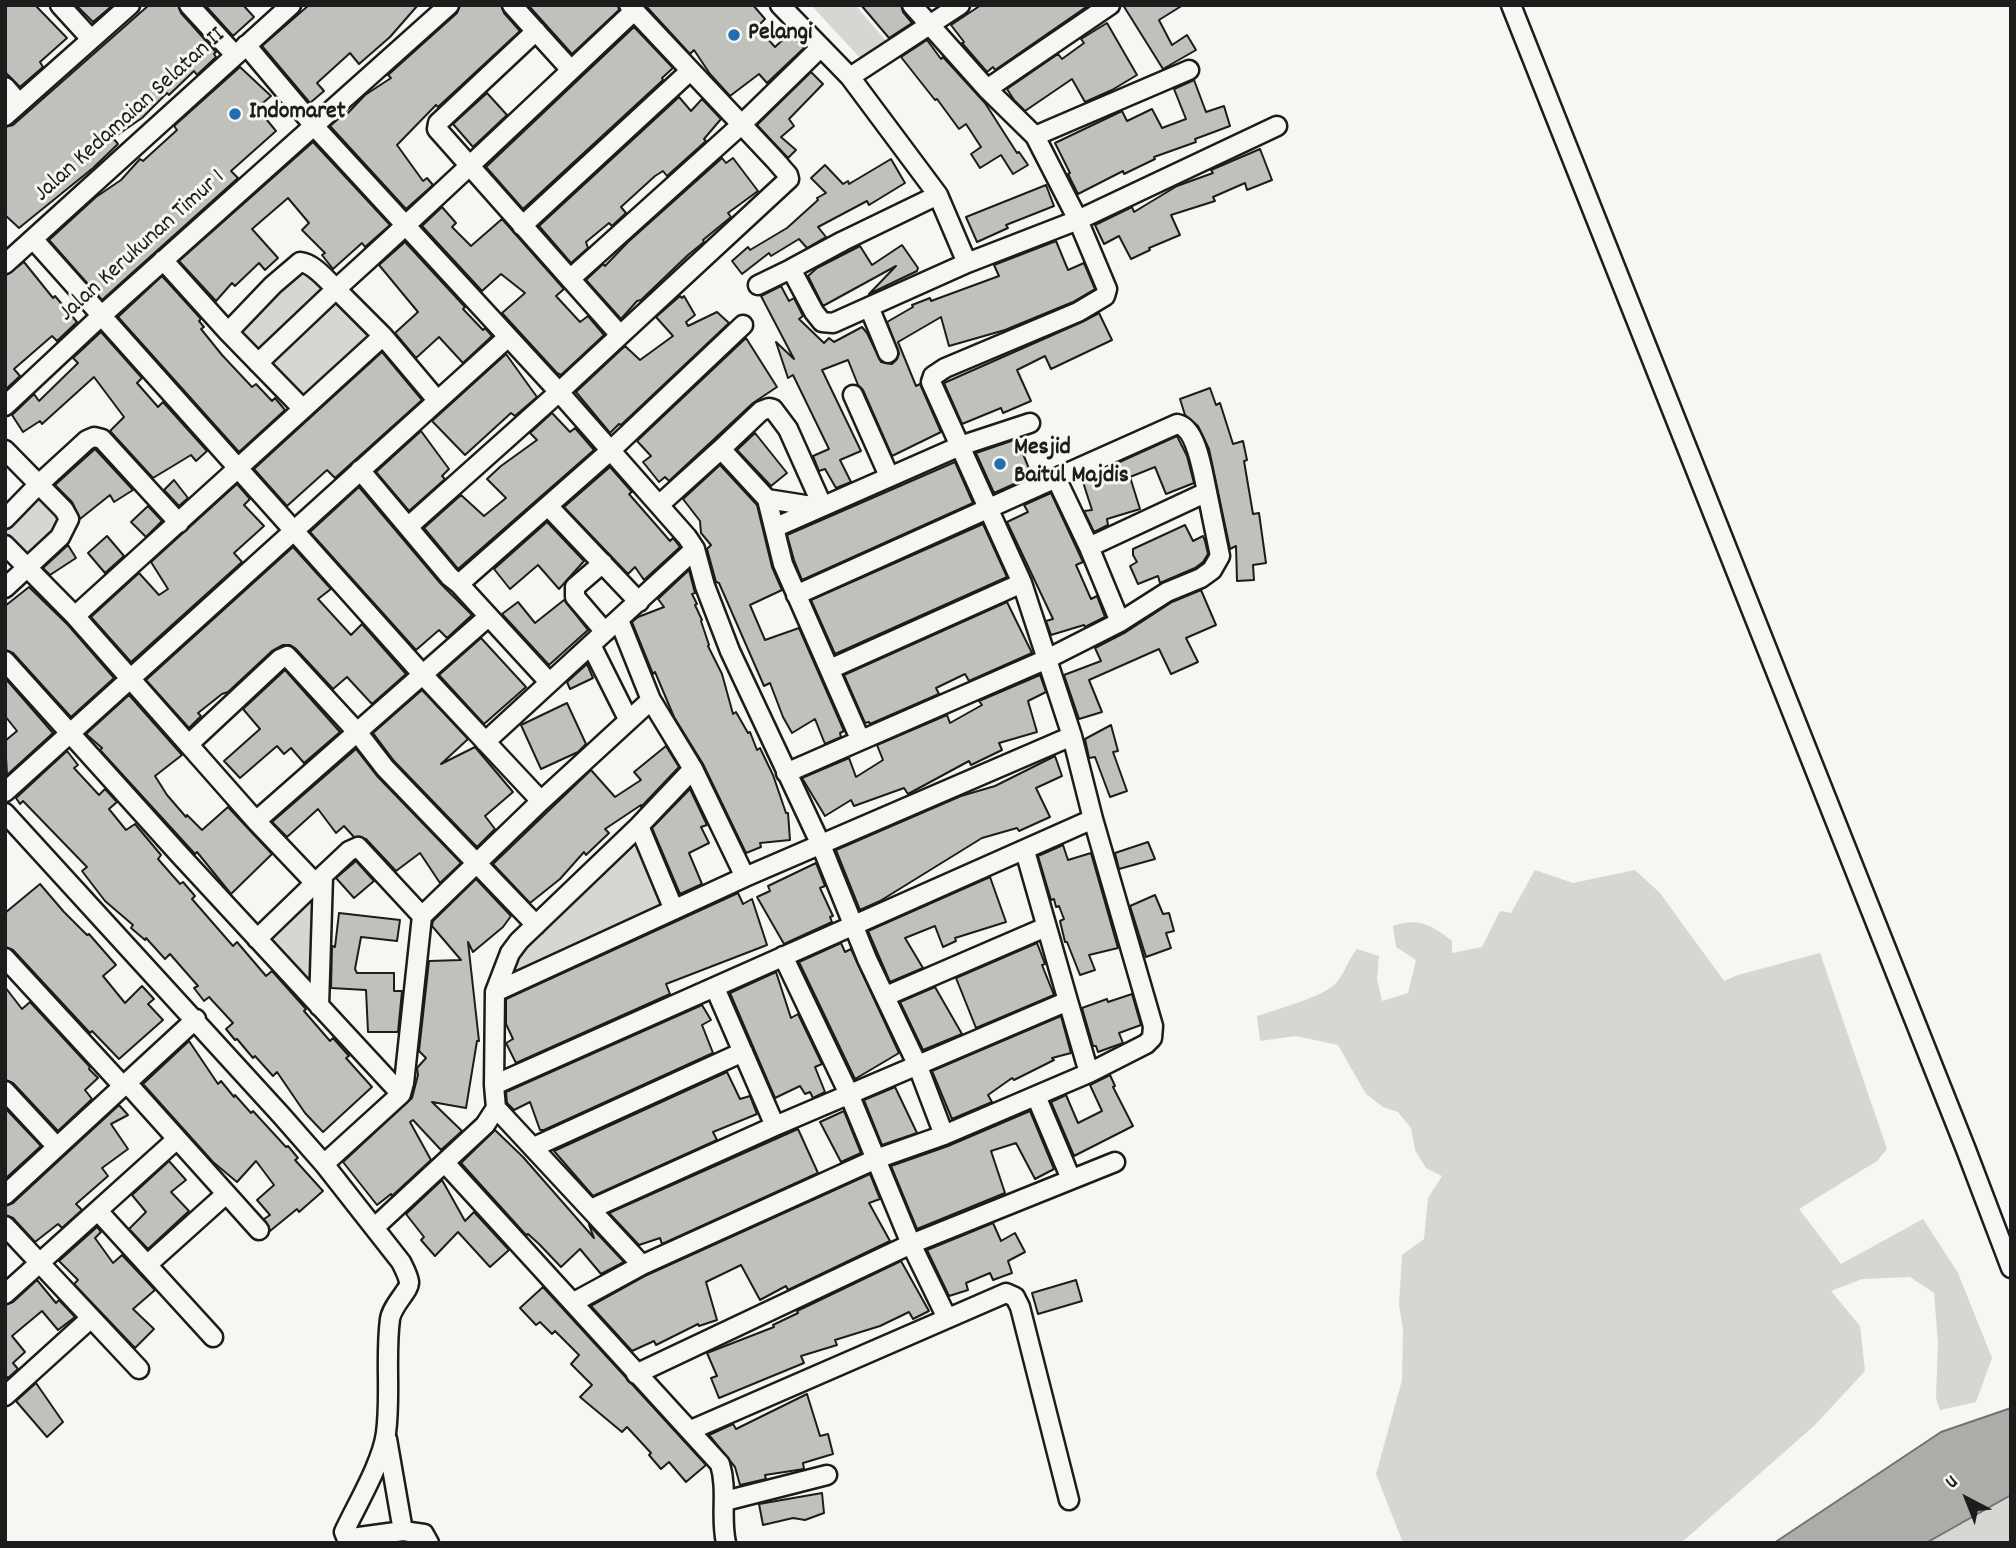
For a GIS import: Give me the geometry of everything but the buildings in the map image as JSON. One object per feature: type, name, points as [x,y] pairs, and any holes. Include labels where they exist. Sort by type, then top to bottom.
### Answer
[{"type":"street","points":[[60,5],[91,39]]},
{"type":"street","points":[[5,116],[130,5]]},
{"type":"street","points":[[189,5],[241,50],[315,127],[559,392],[678,526],[695,549],[705,586],[730,651],[821,845],[853,927],[917,1064],[944,1135]]},
{"type":"street","name":"Jalan Kedamaian Selatan II","points":[[12,259],[290,5]]},
{"type":"street","name":"Jalan Kerukunan Timur 1","points":[[5,405],[449,5]]},
{"type":"street","points":[[512,5],[571,70]]},
{"type":"street","points":[[780,5],[850,77],[938,195],[967,263]]},
{"type":"street","points":[[574,1302],[642,1265],[876,1159],[944,1135],[1089,1073],[1146,1044],[1152,1038],[1153,1032],[1072,736],[1022,583],[931,382],[933,376],[960,361],[1078,312],[1105,296],[1107,289],[1078,220],[1035,136],[912,5]]},
{"type":"street","points":[[850,77],[960,5]]},
{"type":"street","points":[[988,89],[1110,5]]},
{"type":"street","points":[[1511,5],[2011,1268]]},
{"type":"street","points":[[258,363],[571,70],[632,8],[783,168],[789,179],[559,392],[408,526]]},
{"type":"street","points":[[536,31],[438,123],[437,129],[467,166],[620,335]]},
{"type":"street","points":[[570,279],[741,125],[821,47]]},
{"type":"street","points":[[1035,136],[1189,70]]},
{"type":"street","points":[[522,226],[690,71]]},
{"type":"street","points":[[5,87],[19,103]]},
{"type":"street","points":[[791,269],[814,312],[822,322],[833,323],[967,263],[1078,220],[1277,125]]},
{"type":"street","points":[[758,285],[938,195]]},
{"type":"street","points":[[5,239],[12,259]]},
{"type":"street","points":[[33,239],[423,675],[541,801]]},
{"type":"street","points":[[163,260],[303,409]]},
{"type":"street","points":[[228,331],[273,285],[300,262],[305,262],[383,336],[437,400]]},
{"type":"street","points":[[869,307],[888,353]]},
{"type":"street","points":[[459,584],[610,451],[743,325]]},
{"type":"street","points":[[75,616],[239,470],[383,336]]},
{"type":"street","points":[[5,792],[507,338]]},
{"type":"street","points":[[853,396],[889,476]]},
{"type":"street","points":[[659,505],[761,411],[769,408],[773,409],[788,429],[820,506]]},
{"type":"street","points":[[774,528],[960,446],[1030,423]]},
{"type":"street","points":[[786,773],[1046,659],[1120,622],[1167,593],[1201,578],[1217,564],[1220,556],[1207,492],[1192,438],[1184,425],[1177,424],[796,596]]},
{"type":"street","points":[[5,519],[38,484],[87,440],[94,437],[98,438],[179,523]]},
{"type":"street","points":[[721,449],[767,499],[777,547],[860,739]]},
{"type":"street","points":[[5,450],[64,510],[69,519],[60,537],[5,588]]},
{"type":"street","points":[[360,470],[450,577],[549,682]]},
{"type":"street","points":[[1056,478],[1089,547],[1120,622]]},
{"type":"street","points":[[1089,547],[1207,492]]},
{"type":"street","points":[[767,499],[820,506]]},
{"type":"street","points":[[548,506],[639,602]]},
{"type":"street","points":[[5,545],[75,616],[256,821],[319,880],[319,1006]]},
{"type":"street","points":[[485,741],[695,549]]},
{"type":"street","points":[[603,564],[575,587],[574,593],[605,632]]},
{"type":"street","points":[[830,669],[1022,583]]},
{"type":"street","points":[[256,821],[488,617]]},
{"type":"street","points":[[619,620],[651,700],[693,769],[745,877]]},
{"type":"street","points":[[591,645],[628,719]]},
{"type":"street","points":[[189,744],[280,659],[287,656],[358,733],[385,768],[536,925]]},
{"type":"street","points":[[5,661],[401,1094]]},
{"type":"street","points":[[324,1164],[401,1094],[422,916],[651,700]]},
{"type":"street","points":[[495,992],[745,877],[1072,736]]},
{"type":"street","points":[[375,1227],[485,1125],[496,1108],[495,992],[510,953],[693,769]]},
{"type":"street","points":[[5,813],[196,1019],[324,1164],[401,1262],[409,1288],[392,1310],[390,1322],[390,1385],[386,1436],[380,1457],[344,1532],[346,1537],[352,1538],[403,1531],[424,1534],[429,1543]]},
{"type":"street","points":[[494,1085],[1093,819]]},
{"type":"street","points":[[639,826],[674,910]]},
{"type":"street","points":[[257,939],[349,851],[358,847],[422,916]]},
{"type":"street","points":[[1025,851],[1089,1073]]},
{"type":"street","points":[[886,996],[1046,927]]},
{"type":"street","points":[[783,956],[849,1094],[911,1244],[947,1318]]},
{"type":"street","points":[[5,957],[259,1230]]},
{"type":"street","points":[[715,988],[775,1126]]},
{"type":"street","points":[[591,1209],[917,1064],[1068,1001]]},
{"type":"street","points":[[5,1195],[196,1019]]},
{"type":"street","points":[[534,1147],[743,1052]]},
{"type":"street","points":[[5,1091],[57,1147]]},
{"type":"street","points":[[1036,1096],[1071,1179]]},
{"type":"street","points":[[496,1108],[642,1265]]},
{"type":"street","points":[[5,1294],[177,1139]]},
{"type":"street","points":[[636,1374],[911,1244],[1115,1162]]},
{"type":"street","points":[[445,1163],[720,1464],[724,1477],[722,1517],[726,1543]]},
{"type":"street","points":[[147,1265],[226,1194]]},
{"type":"street","points":[[98,1211],[213,1337]]},
{"type":"street","points":[[5,1226],[139,1370]]},
{"type":"street","points":[[691,1430],[1006,1293],[1015,1297],[1020,1307],[1069,1500]]},
{"type":"street","points":[[5,1396],[91,1318]]},
{"type":"street","points":[[386,1436],[403,1531]]},
{"type":"street","points":[[724,1501],[827,1475]]},
{"type":"shaded area","points":[[811,5],[855,5],[888,43],[860,58]]},
{"type":"shaded area","points":[[302,266],[330,291],[262,355],[240,326]]},
{"type":"shaded area","points":[[336,296],[376,335],[306,399],[269,361]]},
{"type":"shaded area","points":[[38,489],[65,517],[29,562],[5,539],[5,526]]},
{"type":"shaded area","points":[[635,836],[669,908],[504,984],[520,950]]},
{"type":"shaded area","points":[[1535,870],[1573,883],[1635,870],[1660,893],[1724,981],[1820,953],[1887,1149],[1877,1161],[1799,1209],[1841,1264],[1923,1219],[1958,1273],[1992,1358],[1976,1402],[1940,1410],[1936,1398],[1938,1344],[1934,1293],[1910,1277],[1862,1279],[1831,1291],[1860,1326],[1865,1371],[1815,1425],[1681,1543],[1403,1543],[1376,1474],[1402,1380],[1403,1330],[1399,1305],[1402,1255],[1424,1239],[1428,1198],[1442,1176],[1426,1168],[1415,1150],[1411,1128],[1398,1112],[1383,1107],[1366,1094],[1338,1045],[1296,1036],[1260,1041],[1257,1016],[1312,997],[1331,987],[1340,978],[1357,949],[1379,956],[1377,979],[1382,1001],[1408,993],[1416,960],[1396,947],[1393,926],[1410,922],[1431,927],[1452,941],[1452,953],[1482,947],[1500,911],[1511,913]]},
{"type":"shaded area","points":[[315,890],[317,989],[267,934]]},
{"type":"shaded area","points":[[2011,1408],[2011,1495],[1926,1543],[1774,1543],[1941,1432]]},
{"type":"shaded area","points":[[2011,1495],[2011,1540],[2006,1543],[1926,1543]]},
{"type":"place","name":"Pelangi","points":[[734,35]]},
{"type":"place","name":"Indomaret","points":[[235,114]]},
{"type":"place","name":"Mesjid Baitul Majdis","points":[[1000,464]]}]
